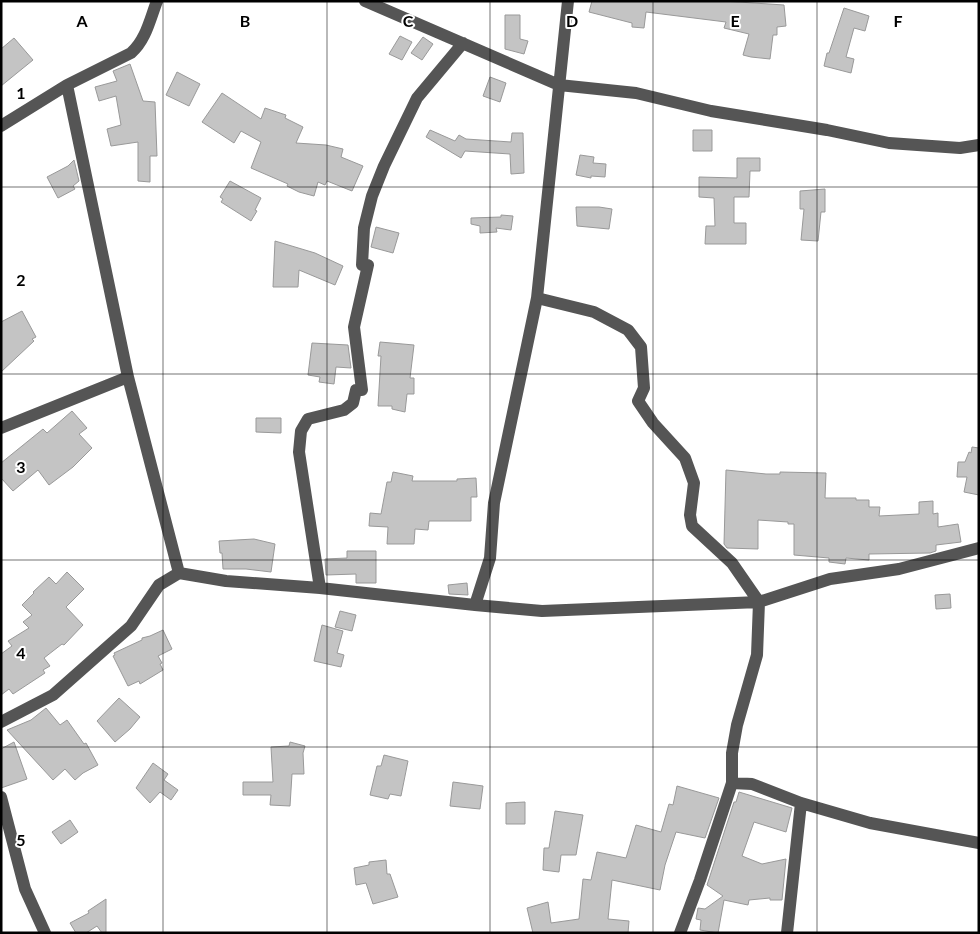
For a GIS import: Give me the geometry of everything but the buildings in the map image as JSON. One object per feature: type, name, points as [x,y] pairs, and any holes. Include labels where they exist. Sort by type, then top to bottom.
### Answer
[{"type":"street","points":[[1,126],[67,86],[131,53],[144,38],[157,1]]},
{"type":"street","points":[[365,1],[559,85],[636,93],[711,111],[827,130],[889,143],[960,148],[979,145]]},
{"type":"street","points":[[475,605],[490,558],[494,503],[537,298],[568,1]]},
{"type":"street","points":[[320,588],[299,452],[301,431],[308,420],[344,410],[353,403],[356,390],[362,390],[354,327],[368,265],[362,265],[364,228],[372,196],[417,98],[463,43]]},
{"type":"street","points":[[67,86],[128,377],[179,573]]},
{"type":"street","points":[[537,298],[594,312],[628,330],[641,347],[644,388],[638,401],[653,424],[685,458],[694,483],[690,516],[692,526],[732,562],[759,602],[757,655],[737,725],[732,753],[732,782],[700,880],[680,933]]},
{"type":"street","points":[[1,428],[128,377]]},
{"type":"street","points":[[1,722],[53,695],[131,626],[159,585],[179,573],[226,581],[320,588],[542,611],[759,602],[830,579],[899,569],[979,548]]},
{"type":"street","points":[[732,782],[752,784],[801,803],[870,823],[979,843]]},
{"type":"street","points":[[1,797],[25,889],[45,933]]},
{"type":"street","points":[[787,933],[801,803]]}]
